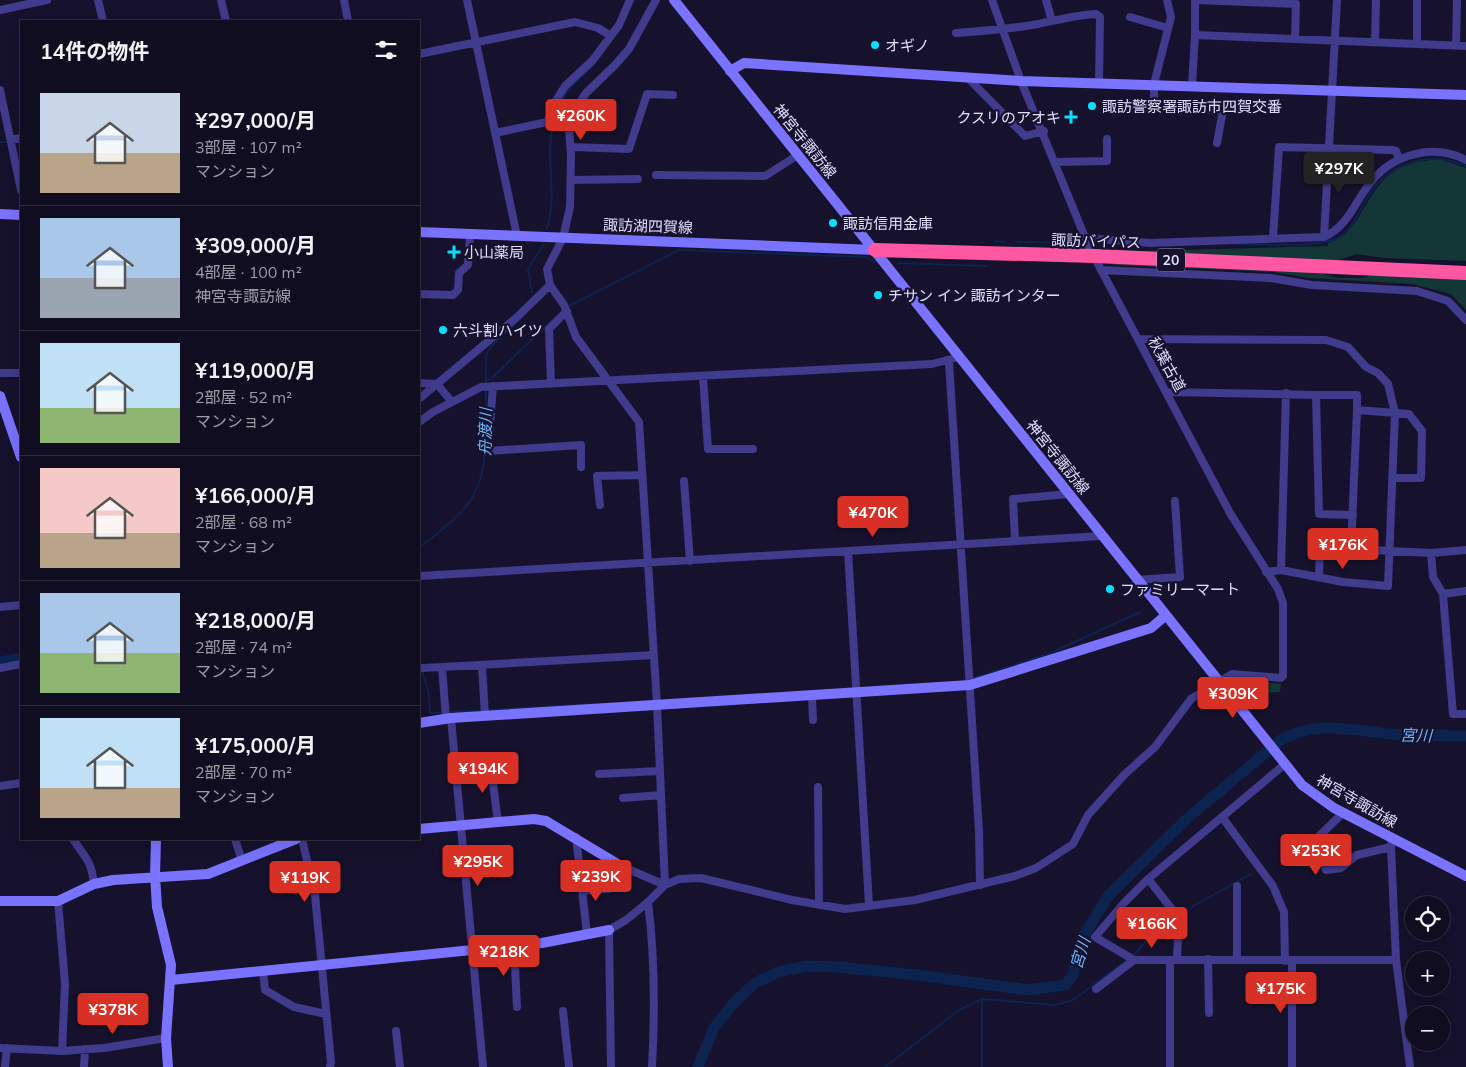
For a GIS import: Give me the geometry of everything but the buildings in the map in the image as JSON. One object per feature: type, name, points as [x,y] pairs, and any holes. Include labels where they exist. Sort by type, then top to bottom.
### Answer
[{"type":"highway","name":"諏訪バイパス","points":[[875,250],[1095,256],[1466,273]]},
{"type":"street","points":[[0,10],[47,0]]},
{"type":"street","points":[[98,0],[103,20]]},
{"type":"street","points":[[221,0],[226,20]]},
{"type":"street","points":[[344,0],[348,20]]},
{"type":"street","points":[[467,0],[517,236]]},
{"type":"street","points":[[494,133],[547,122],[554,102],[565,86],[594,60],[626,13],[630,0]]},
{"type":"street","points":[[656,0],[629,49],[579,101],[569,127],[572,180],[570,207],[563,238],[547,269],[550,285],[566,308],[576,337],[639,422],[657,704],[664,884]]},
{"type":"street","name":"神宮寺諏訪線","points":[[674,0],[875,250],[954,359],[1068,494],[1282,761],[1311,794],[1392,843],[1466,876]]},
{"type":"street","name":"秋葉古道","points":[[992,0],[1021,81],[1044,131],[1086,238],[1101,270],[1230,513],[1278,589],[1283,604],[1283,676],[1281,678],[1240,674],[1218,681]]},
{"type":"street","points":[[1046,0],[1052,21]]},
{"type":"street","points":[[1167,0],[1171,17],[1154,84],[1154,105],[1223,110],[1217,143]]},
{"type":"street","points":[[1192,85],[1196,0],[1296,4],[1295,39]]},
{"type":"street","points":[[1324,237],[1337,0]]},
{"type":"street","points":[[1375,42],[1376,0]]},
{"type":"street","points":[[1417,0],[1417,43]]},
{"type":"street","points":[[1456,45],[1457,0]]},
{"type":"street","points":[[956,33],[1004,30],[1074,15],[1096,14],[1100,18],[1099,82]]},
{"type":"street","points":[[1130,17],[1168,28]]},
{"type":"street","points":[[420,54],[575,22],[598,28],[611,36]]},
{"type":"street","points":[[1194,36],[1466,46]]},
{"type":"street","points":[[730,71],[744,63],[1021,81],[1466,95]]},
{"type":"street","points":[[967,77],[1025,136],[1044,131]]},
{"type":"street","points":[[0,90],[20,185]]},
{"type":"street","points":[[570,147],[629,150],[647,94],[673,95]]},
{"type":"street","points":[[11,140],[20,138]]},
{"type":"street","points":[[1056,162],[1107,161],[1107,139]]},
{"type":"street","points":[[1273,238],[1279,147],[1392,150],[1396,152],[1399,159]]},
{"type":"street","points":[[1086,238],[1150,242],[1324,237],[1335,232],[1348,217],[1372,180],[1384,168],[1399,159],[1420,153],[1435,152],[1466,160]]},
{"type":"street","points":[[656,175],[765,176],[798,156]]},
{"type":"street","points":[[572,180],[638,179]]},
{"type":"street","points":[[0,214],[20,215]]},
{"type":"street","name":"諏訪湖四賀線","points":[[420,232],[875,250]]},
{"type":"street","points":[[420,294],[453,295],[458,290],[459,273],[468,264],[470,234]]},
{"type":"street","points":[[1101,270],[1271,278],[1312,284],[1417,291],[1448,300],[1466,320]]},
{"type":"street","points":[[420,397],[516,318],[550,285]]},
{"type":"street","points":[[551,384],[549,329],[566,308]]},
{"type":"street","points":[[1138,339],[1326,340],[1348,347],[1366,367],[1378,373],[1388,384],[1395,414],[1388,586],[1343,582],[1281,570],[1266,572]]},
{"type":"street","points":[[420,421],[482,387],[610,382],[954,359],[961,543],[979,831],[980,884]]},
{"type":"street","points":[[0,372],[20,373]]},
{"type":"street","points":[[703,376],[708,449],[754,449]]},
{"type":"street","points":[[420,383],[437,384],[452,402]]},
{"type":"street","points":[[491,386],[488,452],[580,445],[581,467]]},
{"type":"street","points":[[1167,392],[1358,395],[1351,548],[1430,553],[1466,550]]},
{"type":"street","points":[[1281,570],[1286,393]]},
{"type":"street","points":[[1316,395],[1318,514],[1353,515]]},
{"type":"street","points":[[0,399],[19,441]]},
{"type":"street","points":[[1357,410],[1409,414],[1422,432],[1421,478],[1392,478]]},
{"type":"street","points":[[600,505],[597,476],[642,476]]},
{"type":"street","points":[[684,481],[690,561]]},
{"type":"street","points":[[1015,541],[1013,499],[1068,494]]},
{"type":"street","points":[[1136,580],[1180,577],[1175,501]]},
{"type":"street","points":[[420,576],[1102,536]]},
{"type":"street","points":[[1319,576],[1320,547]]},
{"type":"street","points":[[848,551],[869,905]]},
{"type":"street","points":[[1430,553],[1433,576],[1443,594],[1453,714],[1466,714]]},
{"type":"street","points":[[1443,594],[1466,591]]},
{"type":"street","points":[[0,607],[20,605]]},
{"type":"street","points":[[420,723],[448,718],[657,704],[970,686],[1150,628],[1165,616]]},
{"type":"street","points":[[422,668],[654,654]]},
{"type":"street","points":[[0,668],[20,664]]},
{"type":"street","points":[[482,664],[485,716]]},
{"type":"street","points":[[442,667],[461,825],[483,1067]]},
{"type":"street","points":[[172,980],[472,951],[571,939],[609,930],[626,920],[648,902],[664,884],[678,880],[701,878],[819,905],[845,909],[915,900],[1015,876],[1036,868],[1066,850],[1078,837],[1088,815],[1124,774],[1155,747],[1185,706],[1218,681]]},
{"type":"street","points":[[812,696],[814,720]]},
{"type":"street","points":[[1282,761],[1222,817],[1148,879],[1124,903],[1096,937],[1134,960],[1396,960]]},
{"type":"street","points":[[599,774],[659,771]]},
{"type":"street","points":[[456,779],[492,776],[498,822]]},
{"type":"street","points":[[0,786],[20,783]]},
{"type":"street","points":[[818,787],[819,905]]},
{"type":"street","points":[[624,798],[661,796]]},
{"type":"street","points":[[1343,813],[1317,838],[1326,870],[1341,868],[1357,855],[1392,843],[1396,960],[1410,1067]]},
{"type":"street","points":[[1222,817],[1272,886],[1284,912],[1289,961],[1292,1067]]},
{"type":"street","points":[[420,830],[534,819],[546,821],[576,837],[621,866],[664,884]]},
{"type":"street","points":[[576,837],[586,934]]},
{"type":"street","points":[[74,840],[86,855],[92,869],[94,884]]},
{"type":"street","points":[[156,840],[155,876],[157,907],[171,965],[172,980],[166,1038],[168,1067]]},
{"type":"street","points":[[235,840],[242,860]]},
{"type":"street","points":[[0,900],[58,900],[94,884],[155,876],[208,874],[293,840]]},
{"type":"street","points":[[302,840],[315,895],[330,1067]]},
{"type":"street","points":[[1148,879],[1178,918],[1174,959],[1170,1067]]},
{"type":"street","points":[[1237,886],[1237,960]]},
{"type":"street","points":[[582,891],[609,889]]},
{"type":"street","points":[[58,900],[65,984],[62,1051]]},
{"type":"street","points":[[648,902],[653,989],[652,1067]]},
{"type":"street","points":[[608,1067],[609,930]]},
{"type":"street","points":[[514,946],[517,1007]]},
{"type":"street","points":[[1208,959],[1209,1013]]},
{"type":"street","points":[[1096,989],[1134,960]]},
{"type":"street","points":[[263,972],[265,990],[294,1007],[326,1014]]},
{"type":"street","points":[[563,1011],[569,1067]]},
{"type":"street","points":[[396,1031],[400,1067]]},
{"type":"street","points":[[5,1067],[3,1048],[62,1051],[166,1038]]},
{"type":"street","points":[[84,1067],[85,1049]]},
{"type":"green space","points":[[1431,160],[1443,160],[1466,168],[1466,261],[1384,258],[1357,254],[1333,262],[1114,253],[1114,249],[1140,251],[1328,246],[1328,243],[1343,235],[1354,225],[1379,185],[1391,173],[1408,165]]},
{"type":"green space","points":[[1113,262],[1314,271],[1338,278],[1361,278],[1382,273],[1466,279],[1466,310],[1451,294],[1412,284],[1309,278],[1273,272],[1113,265]]},
{"type":"green space","points":[[1240,679],[1281,684],[1280,692],[1240,695],[1230,682]]},
{"type":"waterway","points":[[547,229],[552,195],[550,147],[556,113],[565,95],[574,83],[593,65]]},
{"type":"waterway","points":[[0,142],[5,142]]},
{"type":"waterway","points":[[1236,244],[1301,245],[1335,239],[1350,227],[1376,186],[1398,168],[1410,162],[1424,159],[1452,161],[1466,166]]},
{"type":"waterway","points":[[995,241],[1005,242]]},
{"type":"waterway","points":[[1016,242],[1081,243]]},
{"type":"waterway","points":[[1095,243],[1114,244]]},
{"type":"waterway","name":"舟渡川","points":[[532,292],[528,269],[544,244]]},
{"type":"waterway","points":[[567,307],[679,250],[866,257],[874,262]]},
{"type":"waterway","points":[[898,263],[986,266]]},
{"type":"waterway","points":[[486,381],[493,377],[563,310]]},
{"type":"waterway","name":"舟渡川","points":[[486,382],[486,360],[489,349],[526,313]]},
{"type":"waterway","name":"舟渡川","points":[[486,389],[486,432]]},
{"type":"waterway","name":"舟渡川","points":[[420,547],[455,518],[473,497],[483,469],[485,451]]},
{"type":"waterway","points":[[974,678],[1051,653],[1140,612]]},
{"type":"waterway","name":"舟渡川","points":[[0,662],[20,658]]},
{"type":"waterway","points":[[422,671],[429,694],[430,713],[440,713]]},
{"type":"waterway","points":[[487,710],[597,704]]},
{"type":"waterway","points":[[451,712],[482,710]]},
{"type":"waterway","name":"宮川","points":[[698,1067],[714,1028],[731,1006],[755,983],[778,972],[807,966],[838,967],[917,975],[1028,990],[1065,985],[1073,975],[1081,940],[1109,895],[1191,815],[1281,740],[1294,734],[1320,728],[1348,729],[1398,735],[1466,736]]},
{"type":"waterway","points":[[1179,914],[1251,874]]},
{"type":"waterway","points":[[1133,956],[1148,939],[1175,917]]},
{"type":"waterway","points":[[885,1067],[959,1010],[982,999],[1055,1005],[1073,1000],[1127,960]]},
{"type":"waterway","points":[[982,999],[982,1067]]},
{"type":"place","name":"オギノ","points":[[875,45]]},
{"type":"place","name":"諏訪警察署諏訪市四賀交番","points":[[1092,106]]},
{"type":"place","name":"クスリのアオキ","points":[[1071,117]]},
{"type":"place","name":"諏訪信用金庫","points":[[833,223]]},
{"type":"place","name":"小山薬局","points":[[454,252]]},
{"type":"place","name":"チサン イン 諏訪インター","points":[[878,295]]},
{"type":"place","name":"六斗割ハイツ","points":[[443,330]]},
{"type":"place","name":"ファミリーマート","points":[[1110,589]]}]
